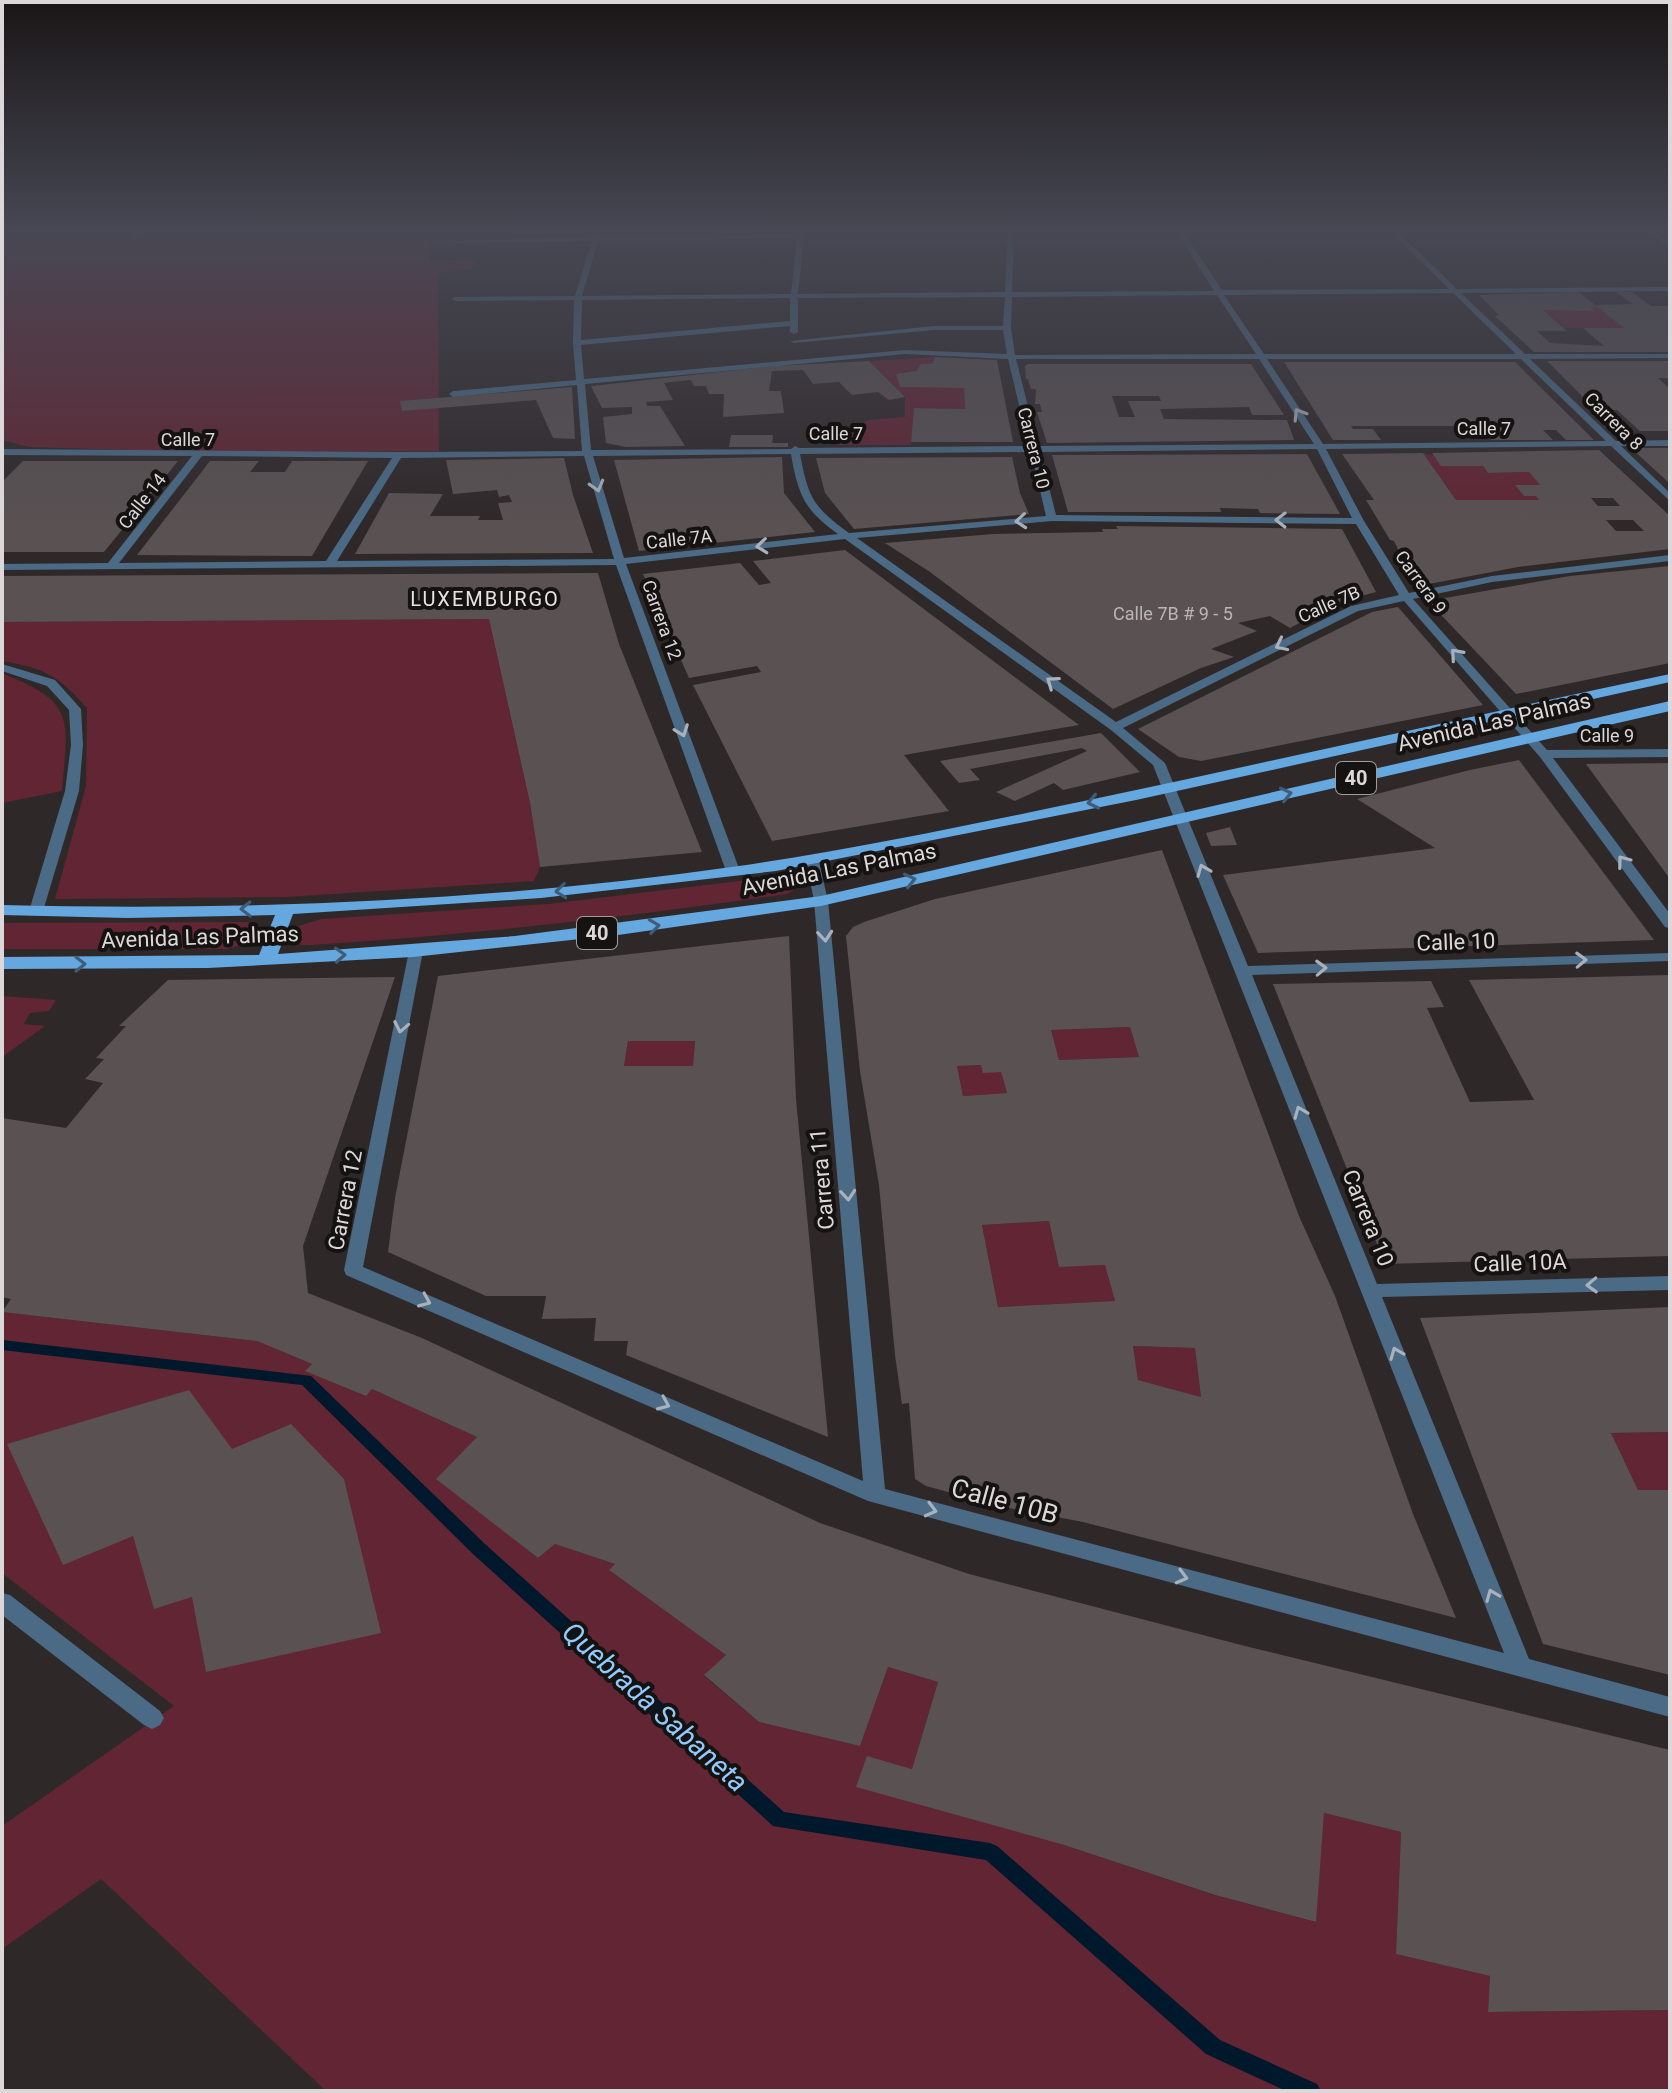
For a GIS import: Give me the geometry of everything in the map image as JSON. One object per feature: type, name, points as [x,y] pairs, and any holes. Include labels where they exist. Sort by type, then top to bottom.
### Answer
[{"type":"main road","name":"Avenida Las Palmas","points":[[2,910],[286,909],[547,892],[813,860],[1670,678]]},
{"type":"main road","name":"Avenida Las Palmas","points":[[2,963],[266,960],[416,951],[624,930],[821,901],[1670,706]]},
{"type":"main road","points":[[266,960],[286,909]]},
{"type":"street","name":"Carrera 12","points":[[577,332],[587,452],[620,562],[733,871]]},
{"type":"street","points":[[577,343],[699,332]]},
{"type":"street","points":[[793,332],[795,360]]},
{"type":"street","points":[[794,341],[894,332]]},
{"type":"street","name":"Carrera 10","points":[[1008,332],[1011,357],[1052,518]]},
{"type":"street","name":"Carrera 9","points":[[1246,332],[1319,445],[1359,521],[1405,596],[1544,754],[1670,924]]},
{"type":"street","name":"Carrera 8","points":[[1499,332],[1670,498]]},
{"type":"street","points":[[453,394],[905,352],[1011,357],[1670,356]]},
{"type":"street","name":"Calle 7","points":[[4,455],[398,455],[1670,443]]},
{"type":"street","points":[[795,449],[802,490],[822,518],[1115,727],[1159,763],[1170,786]]},
{"type":"street","name":"Calle 14","points":[[111,566],[198,455]]},
{"type":"street","points":[[329,565],[398,455]]},
{"type":"street","name":"Calle 7A","points":[[2,567],[620,562],[847,536],[1052,518],[1359,521]]},
{"type":"street","name":"Calle 7B","points":[[1115,727],[1355,608],[1507,576],[1670,558]]},
{"type":"street","points":[[2,667],[51,683],[75,709],[77,745],[72,791],[36,911]]},
{"type":"street","name":"Calle 9","points":[[1544,754],[1670,753]]},
{"type":"street","name":"Carrera 10","points":[[1170,786],[1521,1667]]},
{"type":"street","name":"Carrera 11","points":[[813,860],[821,901],[875,1495]]},
{"type":"street","name":"Carrera 12","points":[[353,1270],[416,951]]},
{"type":"street","name":"Calle 10","points":[[1243,971],[1670,957]]},
{"type":"street","name":"Calle 10B","points":[[353,1270],[875,1495],[1670,1707]]},
{"type":"street","name":"Calle 10A","points":[[1371,1291],[1670,1283]]},
{"type":"street","points":[[2,1602],[152,1718]]},
{"type":"shaded area","points":[[2,332],[438,332],[439,451],[198,452],[29,447],[2,440]]},
{"type":"shaded area","points":[[935,357],[932,364],[921,364],[916,371],[964,388],[965,409],[914,408],[911,445],[837,445],[837,439],[868,420],[905,417],[905,397],[869,361]]},
{"type":"shaded area","points":[[1423,453],[1483,466],[1488,473],[1529,472],[1540,485],[1516,486],[1524,496],[1536,496],[1539,500],[1456,500]]},
{"type":"shaded area","points":[[489,619],[530,803],[540,867],[534,881],[287,897],[55,899],[86,786],[87,708],[50,675],[2,661],[2,622]]},
{"type":"shaded area","points":[[2,673],[43,694],[55,704],[62,716],[66,746],[62,791],[2,803]]},
{"type":"shaded area","points":[[780,876],[796,878],[802,885],[787,894],[490,931],[311,945],[301,945],[291,937],[296,927],[321,919],[548,904]]},
{"type":"shaded area","points":[[248,922],[258,928],[258,935],[250,943],[227,949],[2,949],[2,923]]},
{"type":"shaded area","points":[[2,996],[56,1000],[49,1011],[30,1013],[24,1024],[45,1026],[2,1057]]},
{"type":"shaded area","points":[[1130,1027],[1139,1057],[1059,1060],[1051,1030]]},
{"type":"shaded area","points":[[628,1041],[695,1041],[693,1066],[624,1066]]},
{"type":"shaded area","points":[[981,1065],[1001,1072],[1007,1093],[963,1096],[957,1066]]},
{"type":"shaded area","points":[[1049,1221],[1059,1266],[1105,1265],[1115,1301],[998,1307],[982,1225]]},
{"type":"shaded area","points":[[2,1312],[257,1341],[312,1364],[306,1371],[366,1396],[372,1389],[477,1437],[437,1479],[538,1558],[555,1544],[615,1564],[610,1571],[726,1655],[704,1676],[759,1722],[860,1746],[888,1667],[938,1682],[912,1769],[867,1756],[1061,1844],[1214,1895],[1315,1922],[1324,1813],[1401,1832],[1396,1954],[1490,1976],[1488,2012],[1670,2010],[1670,2091],[326,2091],[101,1879],[2,1949],[2,1826],[174,1706],[2,1573]]},
{"type":"shaded area","points":[[1133,1346],[1195,1348],[1201,1397],[1138,1380]]},
{"type":"shaded area","points":[[1670,1432],[1670,1490],[1638,1490],[1611,1433]]},
{"type":"building","points":[[1512,332],[1538,332],[1550,343],[1604,346],[1587,332],[1670,332],[1670,352],[1534,352]]},
{"type":"building","points":[[935,357],[997,360],[1013,442],[911,442],[914,408],[965,409],[964,388],[900,387],[896,374],[916,371],[921,364],[932,364]]},
{"type":"building","points":[[869,361],[905,397],[889,400],[878,392],[852,395],[839,382],[813,384],[803,370],[772,371],[769,391],[781,391],[784,413],[723,417],[724,394],[709,394],[706,386],[694,386],[691,380],[664,383],[673,400],[646,402],[647,406],[660,406],[685,446],[626,447],[606,443],[603,417],[632,414],[632,407],[602,408],[591,386],[773,366]]},
{"type":"building","points":[[1547,361],[1670,361],[1670,378],[1658,378],[1670,389],[1670,431],[1640,431],[1617,410],[1596,410]]},
{"type":"building","points":[[1284,362],[1515,362],[1594,440],[1566,440],[1556,430],[1543,430],[1553,440],[1491,440],[1479,426],[1351,426],[1353,429],[1373,429],[1381,440],[1333,440]]},
{"type":"building","points":[[1251,364],[1284,415],[1252,415],[1249,407],[1160,409],[1164,419],[1287,420],[1294,440],[1047,443],[1037,412],[1042,412],[1040,404],[1035,404],[1036,389],[1031,389],[1026,379],[1025,366]],"holes":[[[1112,396],[1159,396],[1161,401],[1128,401],[1135,417],[1119,417]]]},
{"type":"building","points":[[572,387],[575,439],[553,438],[536,400],[402,411],[400,401]]},
{"type":"building","points":[[731,435],[773,435],[772,443],[788,443],[788,447],[729,447]]},
{"type":"building","points":[[1631,448],[1670,448],[1670,484],[1667,481]]},
{"type":"building","points":[[1599,450],[1670,516],[1670,549],[1518,567],[1429,584],[1411,577],[1394,541],[1390,540],[1366,500],[1374,500],[1342,454],[1423,453],[1456,500],[1539,500],[1536,496],[1524,496],[1515,485],[1540,485],[1529,472],[1488,473],[1483,466],[1441,466],[1432,453]],"holes":[[[1591,498],[1613,498],[1620,506],[1598,506]],[[1606,520],[1633,520],[1644,531],[1616,531]]]},
{"type":"building","points":[[1307,454],[1340,514],[1260,513],[1258,509],[1220,508],[1221,512],[1068,512],[1052,455]]},
{"type":"building","points":[[782,457],[784,493],[815,532],[639,551],[614,460]]},
{"type":"building","points":[[1012,457],[1020,493],[1029,514],[854,529],[825,493],[816,458]]},
{"type":"building","points":[[564,458],[593,553],[355,554],[389,493],[443,494],[430,516],[480,516],[478,520],[503,520],[498,503],[512,502],[509,495],[499,497],[497,490],[453,494],[446,460]]},
{"type":"building","points":[[23,461],[178,461],[104,552],[2,552],[2,482]]},
{"type":"building","points":[[210,461],[259,461],[250,472],[285,472],[292,461],[368,461],[312,556],[137,555]]},
{"type":"building","points":[[1116,526],[1342,529],[1376,592],[1339,602],[1290,628],[1270,616],[1238,623],[1257,631],[1211,649],[1234,657],[1201,668],[1113,709],[930,572],[885,543],[993,534],[1103,532],[1102,529],[1118,529]]},
{"type":"building","points":[[845,550],[1079,725],[904,755],[949,811],[772,841],[693,685],[761,672],[757,666],[689,678],[643,574],[740,563],[759,585],[771,583],[753,561]]},
{"type":"building","points":[[1670,566],[1670,663],[1516,694],[1428,601],[1570,576]]},
{"type":"building","points":[[598,573],[619,644],[702,852],[540,867],[530,803],[489,619],[2,622],[2,576]]},
{"type":"building","points":[[1398,607],[1483,705],[1201,761],[1179,757],[1138,729],[1372,612]]},
{"type":"building","points":[[1101,733],[1140,772],[1063,790],[1054,783],[1015,801],[996,792],[1087,751],[1082,748],[970,769],[980,780],[959,783],[940,761]]},
{"type":"building","points":[[1519,760],[1654,940],[1258,953],[1223,875],[1435,848],[1357,799]]},
{"type":"building","points":[[1670,763],[1670,879],[1586,764]]},
{"type":"building","points":[[1230,827],[1237,845],[1211,846],[1206,833]]},
{"type":"building","points":[[1162,850],[1299,1216],[1335,1296],[1413,1514],[1456,1618],[1083,1522],[1004,1507],[926,1486],[915,1479],[909,1403],[902,1404],[895,1355],[879,1185],[860,1071],[846,936],[853,927],[864,922],[935,899]],"holes":[[[1130,1027],[1139,1057],[1059,1060],[1051,1030]],[[981,1065],[983,1073],[1001,1072],[1007,1093],[963,1096],[957,1066]],[[1049,1221],[1059,1267],[1105,1265],[1115,1301],[998,1307],[982,1225]],[[1133,1346],[1195,1348],[1201,1397],[1138,1380]]]},
{"type":"building","points":[[789,936],[796,1099],[828,1437],[626,1355],[628,1341],[594,1341],[596,1318],[542,1319],[546,1296],[486,1296],[388,1252],[395,1198],[438,976]],"holes":[[[628,1041],[695,1041],[693,1066],[624,1066]]]},
{"type":"building","points":[[1670,975],[1670,1256],[1385,1264],[1273,984],[1431,981],[1444,1007],[1427,1008],[1470,1102],[1534,1100],[1469,980]]},
{"type":"building","points":[[395,977],[303,1246],[308,1293],[422,1338],[820,1523],[969,1574],[1245,1646],[1670,1750],[1670,2010],[1488,2012],[1490,1976],[1396,1954],[1401,1832],[1324,1813],[1316,1922],[1215,1895],[1061,1844],[856,1787],[867,1756],[912,1769],[938,1682],[888,1667],[860,1746],[759,1722],[704,1675],[726,1655],[609,1570],[615,1564],[555,1544],[538,1558],[436,1479],[477,1437],[372,1389],[366,1396],[305,1371],[312,1364],[257,1341],[2,1312],[11,1299],[2,1297],[2,1118],[66,1128],[103,1083],[85,1079],[104,1059],[96,1058],[126,1026],[119,1026],[168,980]]},
{"type":"building","points":[[1670,1307],[1670,1432],[1611,1433],[1638,1490],[1670,1490],[1670,1675],[1543,1644],[1420,1318]]},
{"type":"building","points":[[189,1390],[232,1449],[291,1424],[344,1479],[381,1633],[206,1672],[192,1597],[154,1609],[133,1536],[63,1565],[7,1444]]},
{"type":"waterway","name":"Quebrada Sabaneta","points":[[2,1345],[306,1380],[479,1549],[780,1820],[990,1852],[1213,2047],[1310,2091]]},
{"type":"district","name":"LUXEMBURGO","points":[[485,599]]}]
